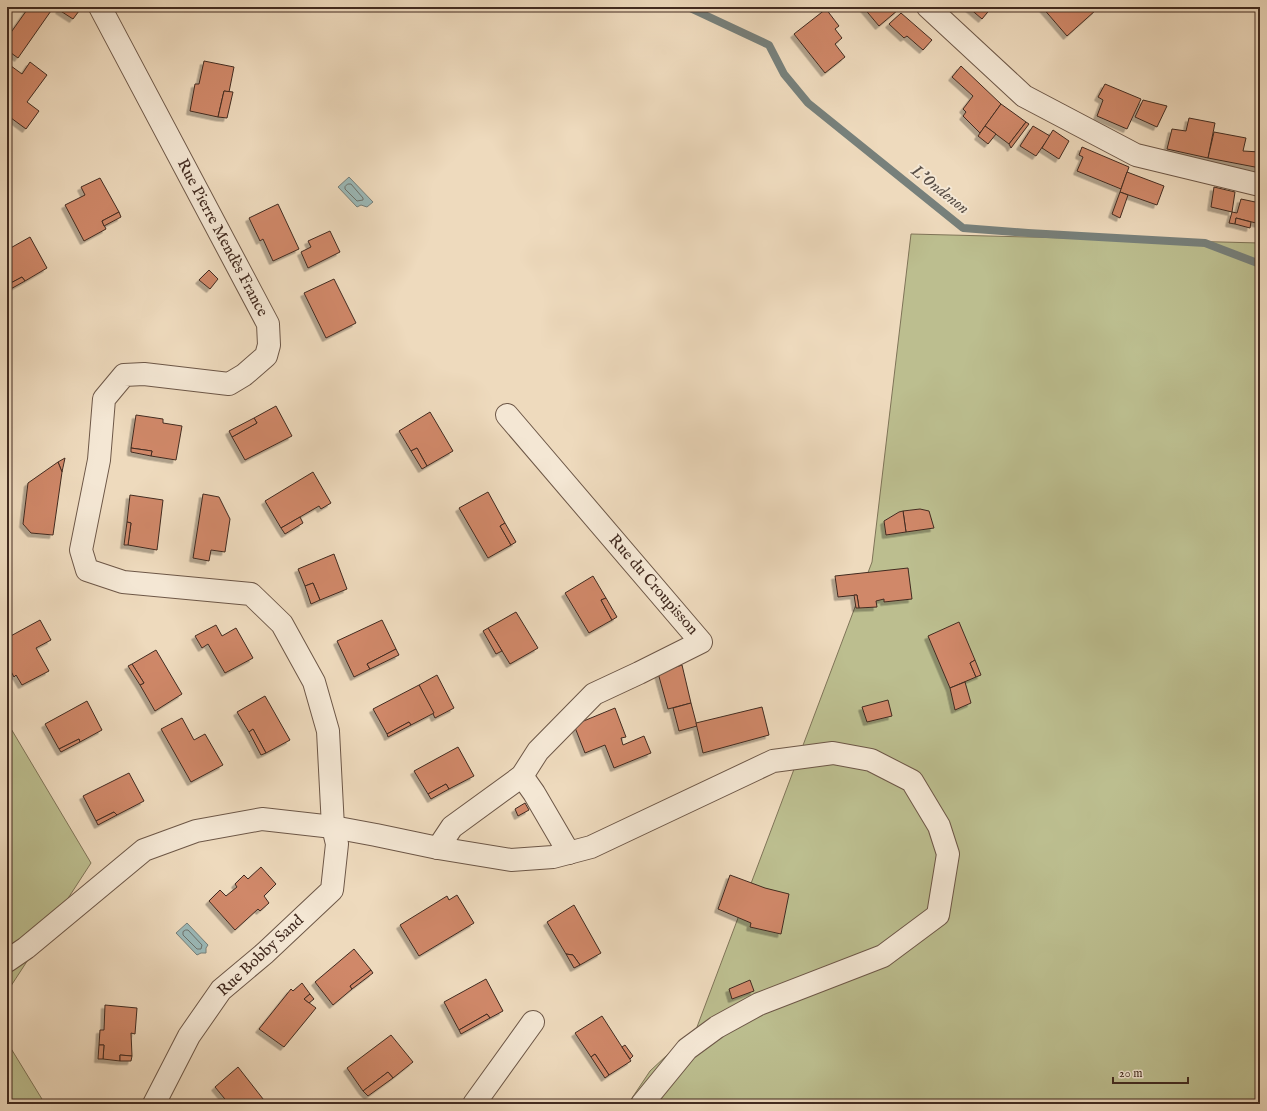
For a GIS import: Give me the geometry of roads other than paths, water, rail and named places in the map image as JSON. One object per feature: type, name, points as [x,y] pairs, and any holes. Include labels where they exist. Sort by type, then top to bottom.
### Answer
[{"type":"street","name":"Rue Pierre Mendès France","points":[[100,7],[268,324],[269,345],[266,356],[244,375],[229,384],[144,374],[124,375],[104,399],[99,460],[81,550],[87,570],[123,582],[251,594],[282,624],[314,682],[328,731],[333,827]]},
{"type":"street","points":[[928,7],[1024,96],[1136,155],[1260,185]]},
{"type":"street","name":"Rue du Croupisson","points":[[438,848],[452,827],[522,776],[538,751],[594,694],[702,642],[507,415]]},
{"type":"street","points":[[7,961],[26,948],[144,850],[196,831],[262,819],[333,827],[438,848],[511,860],[553,857],[591,847],[773,761],[833,753],[871,760],[912,781],[939,826],[948,854],[938,915],[883,956],[759,1004],[717,1027],[687,1049],[642,1104]]},
{"type":"street","points":[[522,776],[534,793],[569,853]]},
{"type":"street","name":"Rue Bobby Sand","points":[[154,1104],[189,1036],[221,990],[265,953],[332,890],[336,844],[333,827]]},
{"type":"street","points":[[474,1104],[533,1022]]},
{"type":"water","points":[[349,177],[373,202],[367,207],[361,205],[357,207],[338,187]]},
{"type":"water","points":[[187,923],[208,945],[206,948],[206,953],[197,955],[176,933]]},
{"type":"waterway","name":"L'Ondenon","points":[[687,7],[769,45],[784,74],[808,103],[963,228],[1205,243],[1260,264]]}]
